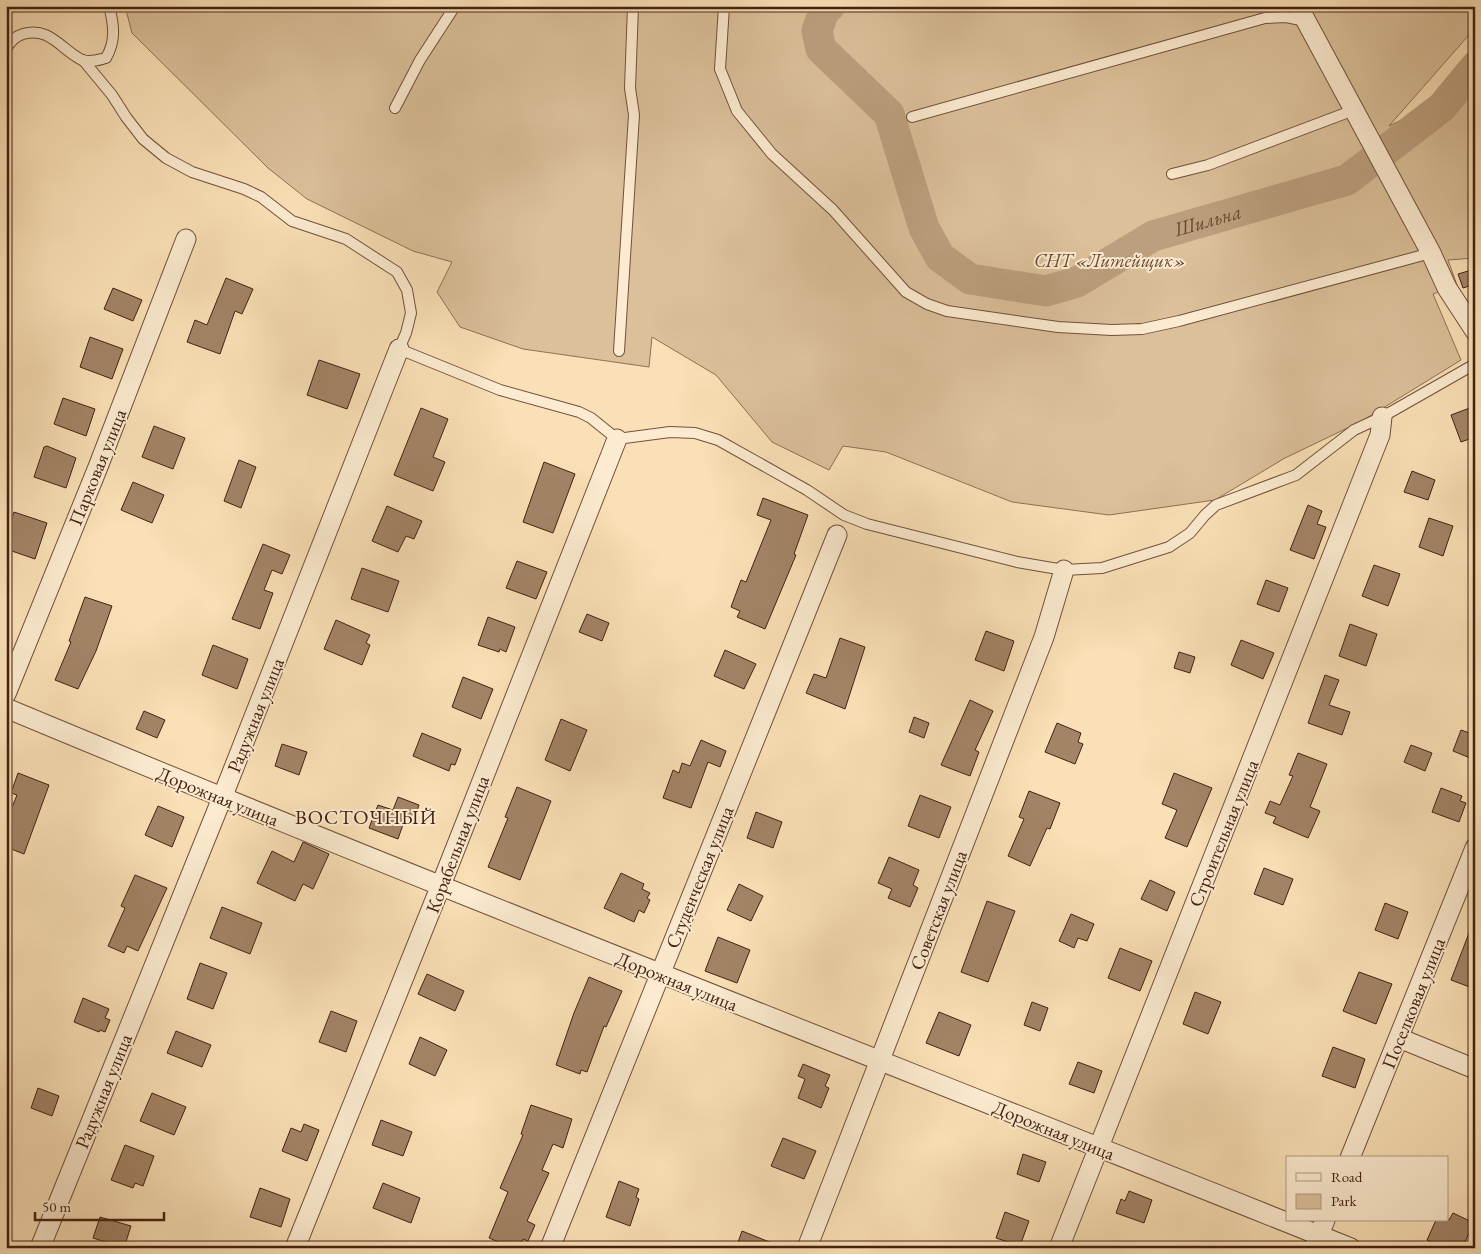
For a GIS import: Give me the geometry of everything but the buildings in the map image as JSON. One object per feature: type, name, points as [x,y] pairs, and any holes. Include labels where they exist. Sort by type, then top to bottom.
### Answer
[{"type":"street","points":[[1301,10],[1431,253],[1447,288],[1473,325]]},
{"type":"street","name":"Парковая улица","points":[[6,694],[101,458],[186,239]]},
{"type":"street","name":"Радужная улица","points":[[40,1248],[222,798],[399,349]]},
{"type":"street","name":"Строительная улица","points":[[1059,1248],[1380,435],[1382,416]]},
{"type":"street","name":"Корабельная улица","points":[[295,1248],[617,439]]},
{"type":"street","name":"Студенческая улица","points":[[550,1248],[837,535]]},
{"type":"street","name":"Советская улица","points":[[807,1248],[1044,637],[1064,570]]},
{"type":"street","name":"Дорожная улица","points":[[6,708],[222,798],[660,974],[1286,1221]]},
{"type":"street","name":"Поселковая улица","points":[[1351,1156],[1475,848]]},
{"type":"street","points":[[1398,1038],[1475,1069]]},
{"type":"street","name":"Дорожная улица","points":[[1288,1222],[1351,1248]]},
{"type":"lane","points":[[83,60],[93,61],[106,58],[112,48],[114,36],[110,6]]},
{"type":"lane","points":[[395,108],[420,60],[455,6]]},
{"type":"lane","points":[[619,351],[634,115],[630,88],[633,6]]},
{"type":"lane","points":[[724,6],[720,69],[737,111],[772,154],[832,210],[906,292],[940,309],[1058,327],[1112,330],[1142,329],[1179,321],[1431,253]]},
{"type":"lane","points":[[912,117],[1265,18],[1286,17],[1301,10]]},
{"type":"lane","points":[[6,49],[19,35],[34,31],[53,38],[83,60],[112,95],[143,139],[166,158],[192,172],[244,188],[261,197],[292,221],[346,239],[397,272],[407,290],[411,313],[399,349],[500,390],[579,412],[591,418],[617,439],[670,432],[695,433],[718,440],[808,490],[844,515],[867,524],[955,548],[1064,570],[1102,568],[1169,547],[1190,534],[1205,515],[1216,505],[1296,475],[1354,430],[1475,364]]},
{"type":"lane","points":[[1172,174],[1208,165],[1357,117]]},
{"type":"green space","name":"СНТ «Литейщик»","points":[[125,6],[1475,6],[1475,28],[1389,126],[1439,101],[1475,52],[1475,258],[1448,260],[1457,285],[1433,294],[1461,360],[1362,421],[1285,458],[1215,500],[1109,515],[1012,502],[886,452],[843,446],[829,470],[772,442],[716,375],[652,337],[649,367],[523,349],[460,327],[437,292],[452,262],[413,251],[307,199],[268,168],[132,33]]},
{"type":"waterway","name":"Шильна","points":[[830,6],[824,11],[817,31],[821,49],[889,114],[924,228],[940,257],[970,279],[1046,291],[1077,282],[1153,236],[1347,180],[1442,107],[1475,67]]},
{"type":"district","name":"ВОСТОЧНЫЙ","points":[[366,817]]}]
